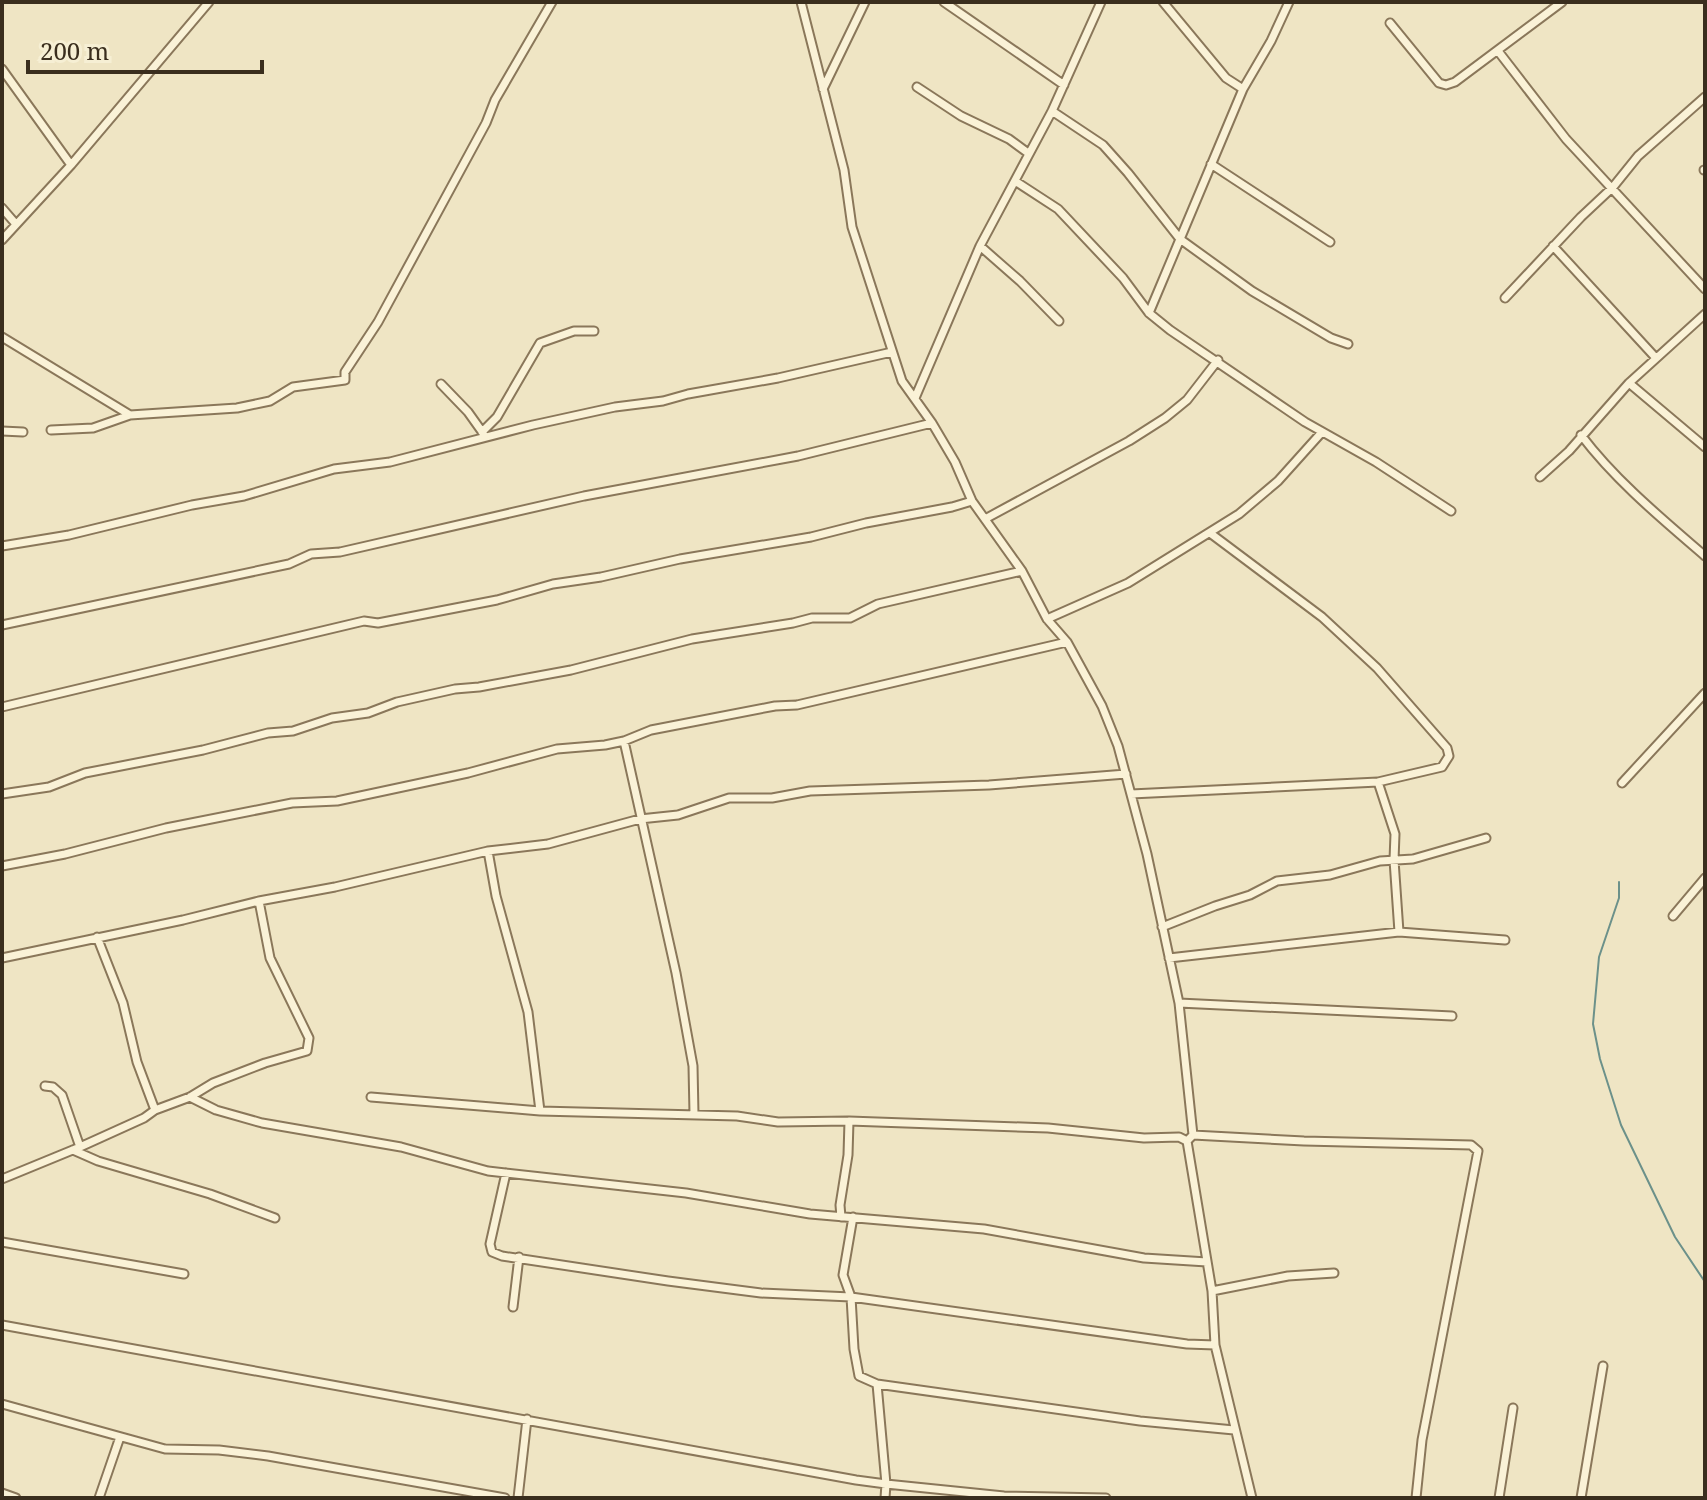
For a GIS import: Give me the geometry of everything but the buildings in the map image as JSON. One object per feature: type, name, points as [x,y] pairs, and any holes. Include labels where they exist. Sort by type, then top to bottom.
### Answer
[{"type":"street","points":[[2,240],[71,165],[209,2]]},
{"type":"street","points":[[51,430],[93,428],[130,415],[237,408],[270,401],[293,387],[345,380],[345,372],[378,322],[486,123],[495,100],[552,2]]},
{"type":"street","points":[[801,2],[844,170],[852,227],[902,381],[955,462],[972,501],[1022,571],[1047,619],[1067,642],[1102,706],[1126,774],[1179,1003],[1190,1138],[1212,1291],[1215,1345],[1252,1498]]},
{"type":"street","points":[[823,89],[865,2]]},
{"type":"street","points":[[944,2],[1064,85]]},
{"type":"street","points":[[915,398],[980,246],[1052,111],[1101,2]]},
{"type":"street","points":[[1163,2],[1226,78],[1243,89]]},
{"type":"street","points":[[1149,313],[1243,89],[1289,2]]},
{"type":"street","points":[[1390,23],[1439,83],[1446,85],[1455,82],[1562,2]]},
{"type":"street","points":[[1498,51],[1566,139],[1705,289]]},
{"type":"street","points":[[2,69],[71,165]]},
{"type":"street","points":[[917,87],[961,116],[1009,139],[1028,153]]},
{"type":"street","points":[[1505,298],[1613,187],[1638,156],[1705,97]]},
{"type":"street","points":[[1052,111],[1103,145],[1180,239],[1252,291],[1331,338],[1348,344]]},
{"type":"street","points":[[1211,164],[1330,242]]},
{"type":"street","points":[[1015,181],[1058,209],[1123,278],[1149,313],[1322,432],[1376,462],[1451,511]]},
{"type":"street","points":[[2,208],[15,223]]},
{"type":"street","points":[[980,246],[1059,321]]},
{"type":"street","points":[[1553,246],[1655,357]]},
{"type":"street","points":[[1540,477],[1569,451],[1655,357],[1705,314]]},
{"type":"street","points":[[484,435],[540,343],[574,331],[594,331]]},
{"type":"street","points":[[2,337],[130,415]]},
{"type":"street","points":[[2,546],[69,535],[192,505],[244,496],[334,469],[390,462],[484,435],[615,407],[663,401],[778,378],[892,352]]},
{"type":"street","points":[[985,519],[1129,441],[1165,418],[1187,400],[1218,360]]},
{"type":"street","points":[[1629,383],[1705,447]]},
{"type":"street","points":[[441,384],[468,412],[484,435]]},
{"type":"street","points":[[2,625],[274,567],[311,554],[340,552],[584,496],[798,456],[932,423]]},
{"type":"street","points":[[2,431],[23,432]]},
{"type":"street","points":[[1047,619],[1128,583],[1210,533],[1261,497],[1322,432]]},
{"type":"street","points":[[1581,435],[1604,466],[1705,556]]},
{"type":"street","points":[[2,707],[364,621],[378,623],[497,600],[553,584],[811,537],[972,501]]},
{"type":"street","points":[[1131,794],[1378,782],[1442,767],[1449,756],[1447,748],[1377,668],[1322,617],[1210,533]]},
{"type":"street","points":[[2,794],[49,787],[85,773],[268,733],[293,731],[332,718],[368,713],[397,702],[455,689],[571,670],[692,639],[812,618],[850,618],[878,604],[1022,571]]},
{"type":"street","points":[[2,866],[65,854],[166,828],[292,803],[337,801],[468,773],[557,749],[624,741],[651,730],[775,706],[797,705],[1067,642]]},
{"type":"street","points":[[1622,783],[1705,693]]},
{"type":"street","points":[[624,741],[659,889],[693,1066],[694,1114]]},
{"type":"street","points":[[2,958],[488,851],[548,844],[640,819],[678,815],[729,798],[772,798],[810,791],[1055,781],[1126,774]]},
{"type":"street","points":[[1378,782],[1395,834],[1399,932]]},
{"type":"street","points":[[1162,927],[1250,895],[1277,881],[1330,875],[1366,864],[1413,859],[1486,838]]},
{"type":"street","points":[[488,851],[496,896],[528,1012],[540,1111]]},
{"type":"street","points":[[1673,916],[1705,878]]},
{"type":"street","points":[[2,1179],[76,1149],[155,1110],[190,1097],[213,1083],[299,1054],[309,1047],[309,1038],[270,958],[259,901]]},
{"type":"street","points":[[1169,958],[1399,932],[1505,940]]},
{"type":"street","points":[[97,937],[123,1003],[137,1062],[155,1110]]},
{"type":"street","points":[[1179,1003],[1452,1016]]},
{"type":"street","points":[[45,1086],[53,1087],[62,1095],[76,1149],[98,1161],[210,1194],[275,1218]]},
{"type":"street","points":[[190,1097],[216,1110],[262,1123],[401,1147],[506,1173],[686,1193],[841,1217],[984,1229],[1144,1258],[1207,1262]]},
{"type":"street","points":[[371,1097],[540,1111],[694,1114],[778,1122],[849,1121],[1076,1129],[1144,1138],[1471,1145],[1478,1151],[1425,1425],[1416,1498]]},
{"type":"street","points":[[841,1217],[849,1121]]},
{"type":"street","points":[[506,1173],[490,1249],[502,1256],[761,1293],[851,1297],[1187,1344],[1215,1345]]},
{"type":"street","points":[[853,1217],[843,1275],[851,1297],[859,1376],[877,1384],[1140,1421],[1234,1430]]},
{"type":"street","points":[[2,1242],[184,1274]]},
{"type":"street","points":[[513,1307],[519,1257]]},
{"type":"street","points":[[1212,1291],[1288,1276],[1334,1273]]},
{"type":"street","points":[[2,1325],[856,1480],[1004,1496],[1106,1498]]},
{"type":"street","points":[[1581,1498],[1603,1366]]},
{"type":"street","points":[[877,1384],[885,1498]]},
{"type":"street","points":[[2,1404],[165,1449],[219,1450],[268,1456],[444,1494],[505,1498]]},
{"type":"street","points":[[1499,1498],[1513,1408]]},
{"type":"street","points":[[518,1498],[527,1419]]},
{"type":"street","points":[[99,1498],[120,1437]]},
{"type":"street","points":[[2,1493],[16,1498]]},
{"type":"waterway","points":[[1619,882],[1619,898],[1599,957],[1593,1024],[1600,1059],[1621,1125],[1675,1237],[1705,1282]]}]
